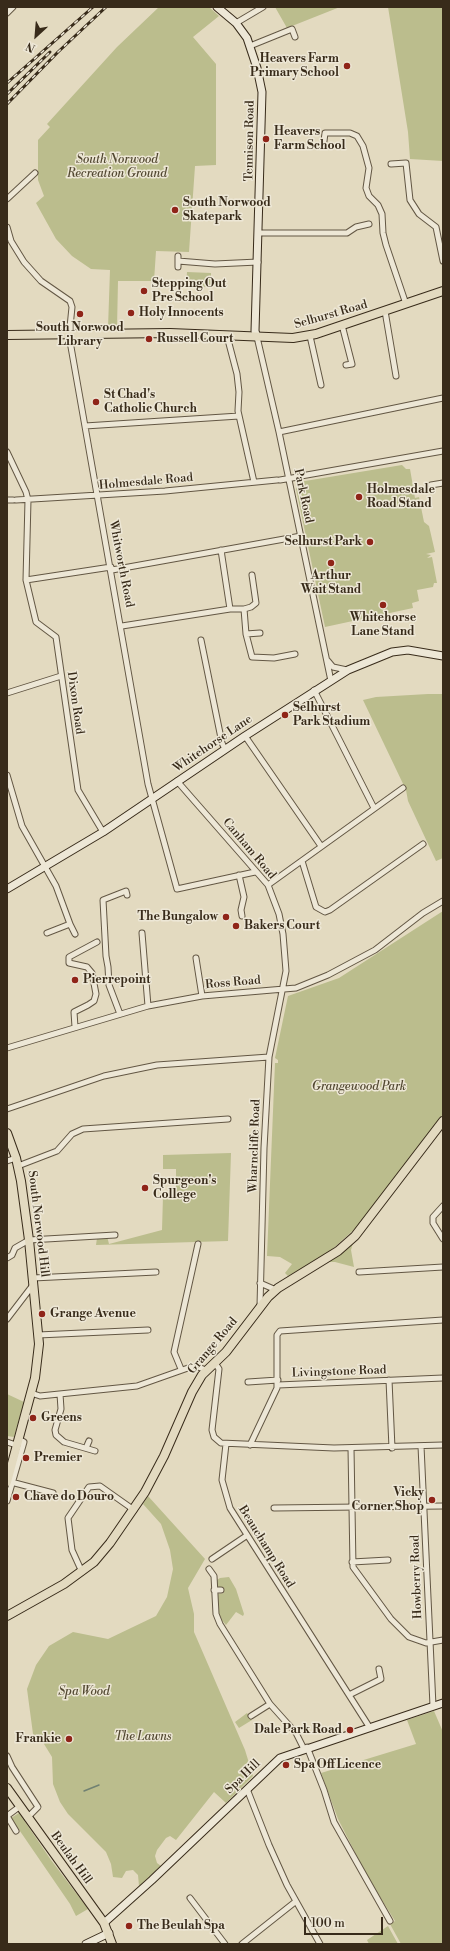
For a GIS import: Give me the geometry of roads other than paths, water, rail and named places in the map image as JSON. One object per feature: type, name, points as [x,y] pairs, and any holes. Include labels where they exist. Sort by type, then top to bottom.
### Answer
[{"type":"main road","name":"Selhurst Road","points":[[7,335],[170,333],[286,338],[310,336],[443,291]]},
{"type":"main road","name":"Grange Road","points":[[7,1616],[40,1599],[82,1572],[101,1553],[134,1510],[164,1456],[192,1392],[206,1370],[226,1352],[260,1306],[276,1290],[338,1251],[355,1236],[443,1121]]},
{"type":"main road","name":"South Norwood Hill","points":[[7,1133],[17,1162],[30,1240],[38,1335],[37,1365],[31,1393],[17,1442],[15,1462],[9,1482]]},
{"type":"main road","name":"Beulah Hill","points":[[7,1788],[19,1807],[104,1923],[112,1944]]},
{"type":"street","points":[[7,13],[13,7]]},
{"type":"street","name":"Tennison Road","points":[[217,7],[236,23],[247,38],[262,92],[255,331],[257,337]]},
{"type":"street","points":[[236,23],[263,7]]},
{"type":"street","points":[[250,46],[292,29],[296,37]]},
{"type":"street","points":[[324,141],[325,133],[350,133],[357,136],[363,146],[369,168],[366,188],[369,196],[378,205],[382,214],[383,233],[386,245],[406,304]]},
{"type":"street","points":[[391,164],[408,163],[410,200],[419,214],[436,227],[443,261]]},
{"type":"street","points":[[7,199],[35,173]]},
{"type":"street","points":[[258,233],[347,233],[365,223]]},
{"type":"street","name":"Whitworth Road","points":[[7,227],[12,241],[24,262],[41,281],[70,301],[72,307],[70,334],[151,799],[177,889],[239,875]]},
{"type":"street","points":[[178,267],[178,258],[215,264],[258,262]]},
{"type":"street","points":[[385,311],[396,376]]},
{"type":"street","points":[[342,325],[352,364],[346,365]]},
{"type":"street","points":[[227,336],[236,374],[240,416],[254,482]]},
{"type":"street","points":[[310,336],[321,385]]},
{"type":"street","name":"Park Road","points":[[257,337],[279,432],[328,660],[331,681]]},
{"type":"street","points":[[279,432],[443,398]]},
{"type":"street","points":[[85,426],[240,416]]},
{"type":"street","name":"Holmesdale Road","points":[[12,500],[98,496],[289,479],[443,451]]},
{"type":"street","points":[[7,452],[26,492],[28,500]]},
{"type":"street","points":[[431,485],[443,483]]},
{"type":"street","name":"Dixon Road","points":[[28,500],[26,580],[36,622],[56,637],[78,790],[103,832]]},
{"type":"street","points":[[26,580],[111,569],[301,536]]},
{"type":"street","points":[[221,550],[230,609]]},
{"type":"street","points":[[122,626],[230,609],[244,609],[252,607],[256,603],[252,575]]},
{"type":"street","points":[[244,609],[246,634],[252,657],[274,658],[295,654]]},
{"type":"street","points":[[246,634],[260,633]]},
{"type":"street","points":[[201,640],[222,743],[225,749]]},
{"type":"street","name":"Whitehorse Lane","points":[[7,889],[103,832],[314,690],[348,670],[392,652],[408,650],[443,656]]},
{"type":"street","points":[[328,660],[334,667],[348,670]]},
{"type":"street","points":[[7,693],[61,676]]},
{"type":"street","points":[[314,690],[374,808]]},
{"type":"street","points":[[245,736],[321,846]]},
{"type":"street","points":[[7,775],[22,826],[56,886],[75,934]]},
{"type":"street","name":"Canham Road","points":[[177,781],[255,872],[268,885],[279,914],[283,934],[286,971],[283,989]]},
{"type":"street","points":[[268,885],[403,788]]},
{"type":"street","points":[[302,861],[316,907],[325,912],[330,910],[423,844]]},
{"type":"street","points":[[242,916],[241,910],[244,897],[239,875],[255,872]]},
{"type":"street","points":[[120,1014],[109,985],[103,900],[126,891],[127,895]]},
{"type":"street","name":"Ross Road","points":[[7,1048],[148,1006],[202,996],[296,988],[328,975],[375,950],[443,901]]},
{"type":"street","points":[[47,933],[70,924]]},
{"type":"street","points":[[142,933],[148,1006]]},
{"type":"street","points":[[75,1027],[74,1012],[94,1001],[96,994],[92,973],[87,966],[69,963],[69,957],[97,942]]},
{"type":"street","points":[[196,958],[202,996]]},
{"type":"street","name":"Wharncliffe Road","points":[[260,1306],[269,1057],[283,989]]},
{"type":"street","points":[[7,1109],[104,1076],[157,1065],[269,1057]]},
{"type":"street","points":[[7,1161],[17,1162],[57,1151],[72,1134],[83,1129],[228,1119]]},
{"type":"street","points":[[443,1206],[433,1217],[433,1223],[443,1239]]},
{"type":"street","points":[[7,1258],[12,1255],[15,1248],[30,1240],[114,1235]]},
{"type":"street","points":[[181,1370],[174,1352],[198,1244]]},
{"type":"street","points":[[359,1272],[443,1267]]},
{"type":"street","points":[[7,1319],[33,1281],[156,1272]]},
{"type":"street","points":[[260,1283],[276,1290]]},
{"type":"street","points":[[248,1382],[278,1383],[277,1335],[280,1332],[443,1320]]},
{"type":"street","points":[[38,1335],[148,1330]]},
{"type":"street","points":[[215,1363],[219,1369],[212,1435],[218,1442],[226,1444],[351,1448],[392,1448],[443,1445]]},
{"type":"street","points":[[31,1393],[40,1396],[137,1386],[181,1370],[195,1367],[206,1370]]},
{"type":"street","name":"Livingstone Road","points":[[250,1445],[273,1399],[278,1383],[443,1378]]},
{"type":"street","points":[[389,1380],[392,1448]]},
{"type":"street","points":[[60,1394],[61,1409],[55,1430],[56,1435],[64,1442],[95,1451]]},
{"type":"street","points":[[86,1448],[89,1441]]},
{"type":"street","points":[[7,1442],[17,1442]]},
{"type":"street","name":"Beauchamp Road","points":[[226,1444],[222,1472],[223,1487],[230,1508],[246,1536],[370,1728]]},
{"type":"street","name":"Howberry Road","points":[[421,1446],[433,1706]]},
{"type":"street","points":[[351,1448],[352,1562],[354,1569],[402,1631],[414,1640],[430,1642],[443,1640]]},
{"type":"street","points":[[7,1501],[9,1482],[53,1493]]},
{"type":"street","points":[[82,1572],[72,1550],[68,1518],[89,1487],[100,1486],[134,1510]]},
{"type":"street","points":[[274,1508],[443,1506]]},
{"type":"street","points":[[212,1559],[246,1536]]},
{"type":"street","points":[[352,1562],[388,1560]]},
{"type":"street","points":[[209,1569],[214,1576],[216,1614],[220,1624],[270,1704],[301,1740],[334,1822],[390,1921]]},
{"type":"street","points":[[214,1590],[221,1590]]},
{"type":"street","points":[[349,1695],[381,1679],[379,1669]]},
{"type":"street","points":[[250,1716],[270,1704]]},
{"type":"street","name":"Spa Hill","points":[[104,1923],[141,1891],[280,1758],[305,1748],[443,1704]]},
{"type":"street","points":[[7,1756],[12,1768],[38,1807],[28,1818]]},
{"type":"street","points":[[247,1789],[269,1845],[295,1902],[320,1944]]},
{"type":"street","points":[[16,1831],[7,1816],[19,1807]]},
{"type":"street","points":[[190,1898],[225,1944]]},
{"type":"street","points":[[242,1944],[295,1902]]},
{"type":"street","points":[[86,1944],[109,1933]]},
{"type":"waterway","points":[[84,1791],[99,1785]]},
{"type":"railway","points":[[7,83],[93,7]]},
{"type":"railway","points":[[7,104],[58,52],[106,7]]},
{"type":"railway","points":[[7,94],[50,52]]},
{"type":"place","name":"Heavers Farm Primary School","points":[[347,66]]},
{"type":"place","name":"Heavers Farm School","points":[[266,139]]},
{"type":"place","name":"South Norwood Skatepark","points":[[175,210]]},
{"type":"place","name":"Stepping Out Pre School","points":[[144,291]]},
{"type":"place","name":"Holy Innocents","points":[[131,313]]},
{"type":"place","name":"South Norwood Library","points":[[80,314]]},
{"type":"place","name":"Russell Court","points":[[149,339]]},
{"type":"place","name":"St Chad's Catholic Church","points":[[96,402]]},
{"type":"place","name":"Holmesdale Road Stand","points":[[359,497]]},
{"type":"place","name":"Selhurst Park","points":[[370,542]]},
{"type":"place","name":"Arthur Wait Stand","points":[[331,563]]},
{"type":"place","name":"Whitehorse Lane Stand","points":[[383,605]]},
{"type":"place","name":"Selhurst Park Stadium","points":[[285,715]]},
{"type":"place","name":"The Bungalow","points":[[226,917]]},
{"type":"place","name":"Bakers Court","points":[[236,926]]},
{"type":"place","name":"Pierrepoint","points":[[75,980]]},
{"type":"place","name":"Spurgeon's College","points":[[145,1188]]},
{"type":"place","name":"Grange Avenue","points":[[42,1314]]},
{"type":"place","name":"Greens","points":[[33,1418]]},
{"type":"place","name":"Premier","points":[[26,1458]]},
{"type":"place","name":"Chave do Douro","points":[[16,1497]]},
{"type":"place","name":"Vicky Corner Shop","points":[[432,1500]]},
{"type":"place","name":"Dale Park Road","points":[[350,1730]]},
{"type":"place","name":"Frankie","points":[[69,1739]]},
{"type":"place","name":"Spa Off Licence","points":[[286,1765]]},
{"type":"place","name":"The Beulah Spa","points":[[129,1926]]},
{"type":"park label","name":"South Norwood Recreation Ground","points":[[117,167]]},
{"type":"park label","name":"Grangewood Park","points":[[359,1087]]},
{"type":"park label","name":"Spa Wood","points":[[84,1692]]},
{"type":"park label","name":"The Lawns","points":[[143,1737]]}]
